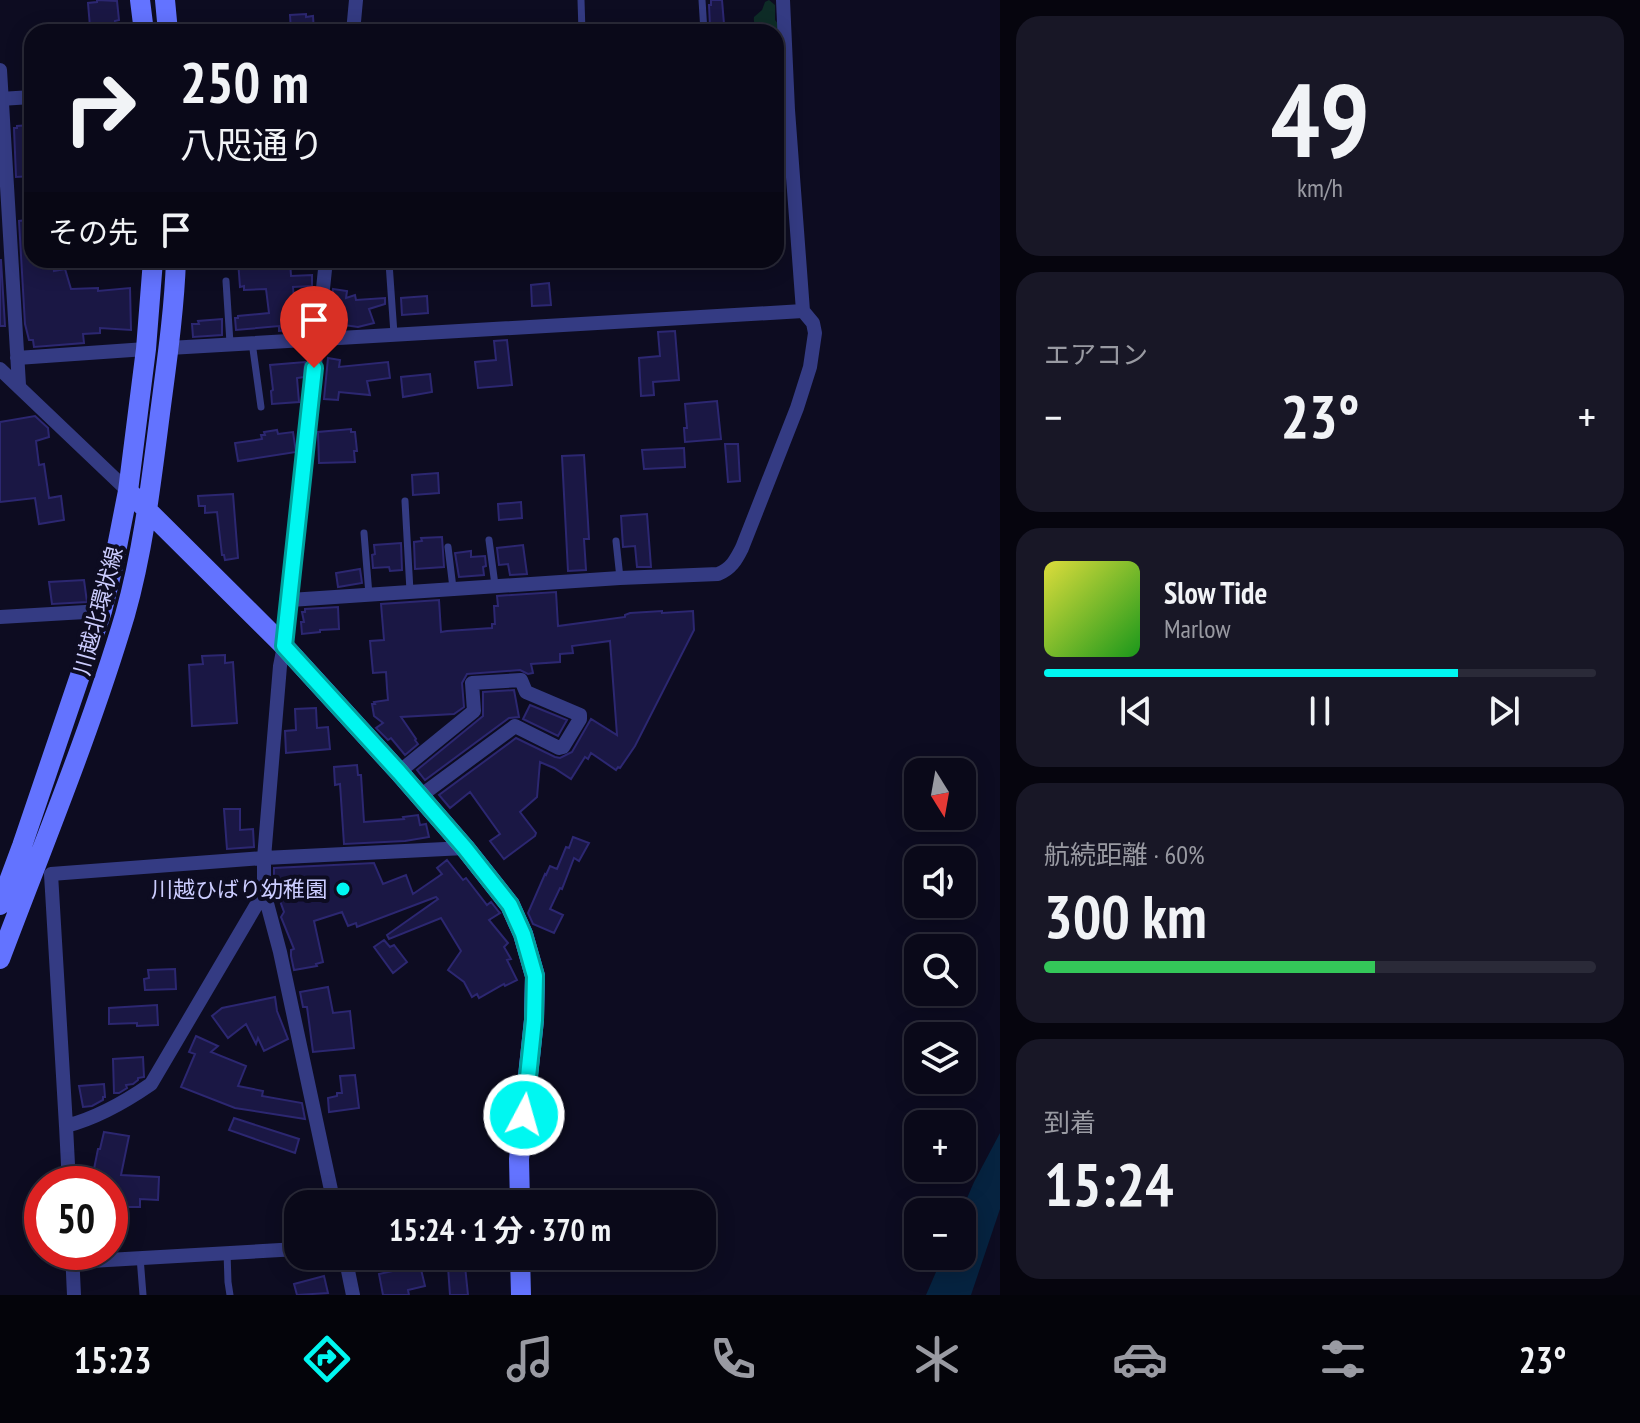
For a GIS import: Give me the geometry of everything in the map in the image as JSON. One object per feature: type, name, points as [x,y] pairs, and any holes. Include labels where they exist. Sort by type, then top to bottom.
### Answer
[{"type":"main road","points":[[140,0],[143,24]]},
{"type":"main road","points":[[165,0],[167,24]]},
{"type":"main road","name":"川越北環状線","points":[[0,905],[102,611],[114,562],[128,491],[146,349],[152,268]]},
{"type":"main road","name":"川越北環状線","points":[[0,959],[99,694],[138,562],[169,348],[175,268]]},
{"type":"main road","points":[[128,491],[284,646],[399,772],[510,905],[523,934],[535,976],[534,1020],[519,1159],[520,1190]]},
{"type":"main road","points":[[520,1270],[521,1295]]},
{"type":"street","points":[[354,24],[356,0]]},
{"type":"street","points":[[783,0],[783,24]]},
{"type":"street","points":[[0,70],[19,385]]},
{"type":"street","points":[[1,99],[24,98]]},
{"type":"street","points":[[290,600],[718,574],[733,565],[797,408],[810,367],[815,333],[813,323],[803,311],[784,129]]},
{"type":"street","points":[[325,268],[290,600],[280,666],[264,858],[264,892],[280,952],[331,1190]]},
{"type":"street","points":[[169,348],[803,311]]},
{"type":"street","points":[[17,358],[146,349]]},
{"type":"street","points":[[0,369],[128,491]]},
{"type":"street","points":[[0,617],[102,611]]},
{"type":"street","points":[[399,772],[474,711],[472,683],[521,680],[526,692],[580,715],[563,747],[559,748],[515,726],[419,797]]},
{"type":"street","points":[[68,1166],[51,874],[264,858],[465,848]]},
{"type":"street","points":[[66,1126],[88,1120],[151,1084],[264,892]]},
{"type":"street","points":[[128,1257],[284,1250]]},
{"type":"street","points":[[73,1270],[74,1295]]},
{"type":"street","points":[[348,1270],[353,1295]]},
{"type":"lane","points":[[581,0],[582,24]]},
{"type":"lane","points":[[702,0],[704,24]]},
{"type":"lane","points":[[389,268],[394,334]]},
{"type":"lane","points":[[226,281],[230,343]]},
{"type":"lane","points":[[252,342],[261,407]]},
{"type":"lane","points":[[405,501],[410,592]]},
{"type":"lane","points":[[364,533],[369,595]]},
{"type":"lane","points":[[489,540],[495,587]]},
{"type":"lane","points":[[616,541],[620,578]]},
{"type":"lane","points":[[448,547],[453,590]]},
{"type":"lane","points":[[227,1252],[230,1295]]},
{"type":"lane","points":[[140,1257],[143,1295]]},
{"type":"green space","points":[[769,0],[775,5],[775,20],[778,24],[755,24],[754,17]]},
{"type":"water","points":[[1000,1133],[1000,1209],[971,1295],[926,1295],[937,1270],[976,1270],[976,1198],[967,1198]]},
{"type":"building","points":[[711,0],[722,0],[724,24],[710,24]]},
{"type":"building","points":[[117,1],[119,20],[115,24],[90,24],[88,3]]},
{"type":"building","points":[[290,15],[313,16],[314,24],[291,24]]},
{"type":"building","points":[[24,125],[24,176],[16,177],[14,128]]},
{"type":"building","points":[[24,220],[24,268],[65,269],[71,289],[98,288],[98,291],[130,288],[131,330],[100,328],[100,333],[83,334],[84,343],[34,347],[25,324],[19,221]]},
{"type":"building","points":[[1,260],[5,326],[0,326]]},
{"type":"building","points":[[239,268],[290,268],[291,276],[312,275],[312,286],[293,287],[295,313],[305,314],[306,329],[279,331],[279,326],[236,330],[235,318],[238,316],[269,313],[266,289],[244,290],[244,286],[240,287]]},
{"type":"building","points":[[549,283],[551,305],[532,306],[531,285]]},
{"type":"building","points":[[333,289],[347,291],[346,298],[355,295],[356,300],[385,298],[385,304],[369,309],[374,323],[358,327],[329,323]]},
{"type":"building","points":[[427,296],[428,313],[402,315],[401,298]]},
{"type":"building","points":[[222,319],[222,335],[193,337],[192,324]]},
{"type":"building","points":[[675,331],[679,380],[653,382],[654,395],[641,396],[639,358],[660,356],[658,332]]},
{"type":"building","points":[[507,340],[512,385],[478,388],[475,362],[496,360],[494,341]]},
{"type":"building","points":[[328,358],[340,360],[339,367],[388,362],[390,378],[367,381],[370,395],[339,392],[338,400],[324,399]]},
{"type":"building","points":[[305,362],[304,377],[297,378],[299,402],[272,404],[270,365]]},
{"type":"building","points":[[430,374],[432,392],[403,397],[401,377]]},
{"type":"building","points":[[717,401],[721,439],[685,442],[685,404]]},
{"type":"building","points":[[35,416],[48,428],[49,437],[36,441],[39,465],[44,464],[49,498],[61,496],[64,520],[39,524],[35,498],[0,502],[0,422]]},
{"type":"building","points":[[351,429],[355,432],[355,462],[319,463],[318,432]]},
{"type":"building","points":[[277,430],[278,434],[293,432],[296,452],[238,461],[235,443],[262,439],[264,432]]},
{"type":"building","points":[[725,444],[738,444],[740,481],[728,482]]},
{"type":"building","points":[[684,448],[685,467],[644,469],[642,450]]},
{"type":"building","points":[[584,455],[589,539],[584,539],[586,570],[568,571],[562,456]]},
{"type":"building","points":[[438,473],[439,493],[413,495],[412,475]]},
{"type":"building","points":[[233,494],[238,558],[225,560],[217,512],[205,513],[205,506],[199,506],[198,496]]},
{"type":"building","points":[[521,502],[522,518],[499,520],[498,504]]},
{"type":"building","points":[[647,514],[651,567],[637,567],[635,546],[623,547],[621,516]]},
{"type":"building","points":[[442,537],[444,567],[415,569],[414,542],[422,541],[421,538]]},
{"type":"building","points":[[401,543],[402,570],[373,568],[374,545]]},
{"type":"building","points":[[523,545],[527,574],[510,575],[508,564],[499,565],[497,548]]},
{"type":"building","points":[[471,551],[471,557],[485,556],[484,575],[459,577],[455,553]]},
{"type":"building","points":[[360,569],[362,583],[338,587],[336,573]]},
{"type":"building","points":[[84,580],[87,602],[52,604],[49,582]]},
{"type":"building","points":[[556,592],[558,626],[625,617],[630,613],[693,611],[694,630],[635,746],[620,768],[616,770],[591,753],[571,779],[540,762],[537,797],[520,812],[536,833],[535,836],[504,859],[490,841],[500,834],[470,792],[450,808],[439,795],[516,738],[560,758],[572,752],[591,719],[617,735],[610,641],[572,646],[573,653],[560,654],[560,662],[531,664],[533,673],[520,670],[467,674],[462,683],[464,707],[454,714],[401,717],[418,744],[405,755],[391,738],[388,740],[376,728],[383,723],[374,716],[372,704],[388,700],[386,672],[373,673],[370,641],[384,640],[381,604],[439,600],[441,632],[492,628],[495,624],[494,606],[498,606],[497,596]]},
{"type":"building","points":[[338,607],[339,629],[302,634],[302,612],[305,609]]},
{"type":"building","points":[[225,655],[225,663],[233,662],[237,723],[192,726],[189,665],[203,664],[202,656]]},
{"type":"building","points":[[514,690],[519,717],[509,718],[425,780],[417,770],[483,716],[483,692]]},
{"type":"building","points":[[530,705],[567,720],[558,736],[523,719]]},
{"type":"building","points":[[316,708],[317,728],[328,727],[330,749],[286,753],[285,731],[296,730],[295,709]]},
{"type":"building","points":[[357,765],[358,775],[361,775],[364,822],[418,815],[420,825],[426,824],[429,837],[344,844],[340,784],[335,785],[334,767]]},
{"type":"building","points":[[224,809],[240,809],[240,830],[253,829],[254,847],[227,849]]},
{"type":"building","points":[[573,837],[589,843],[579,861],[574,858],[550,909],[563,915],[554,933],[533,924],[528,913],[545,874],[550,866],[557,869]]},
{"type":"building","points":[[447,860],[487,905],[491,902],[500,913],[489,920],[508,943],[504,947],[511,959],[507,960],[517,980],[479,998],[477,994],[472,997],[464,982],[448,970],[461,951],[441,918],[389,939],[387,935],[438,899],[436,897],[357,927],[356,923],[348,926],[342,912],[314,921],[323,962],[294,970],[291,950],[294,949],[281,917],[284,912],[274,884],[274,868],[374,863],[383,884],[406,875],[413,894],[442,874],[437,868]]},
{"type":"building","points":[[384,940],[390,947],[394,945],[407,962],[393,973],[374,947]]},
{"type":"building","points":[[175,969],[176,989],[145,990],[144,979],[149,978],[148,970]]},
{"type":"building","points":[[328,987],[333,1013],[350,1011],[354,1048],[313,1052],[307,1007],[303,1007],[300,992]]},
{"type":"building","points":[[275,997],[288,1039],[264,1051],[258,1038],[256,1044],[246,1024],[228,1038],[212,1016],[222,1008]]},
{"type":"building","points":[[157,1005],[158,1025],[109,1024],[109,1008]]},
{"type":"building","points":[[196,1036],[218,1046],[211,1052],[246,1066],[238,1086],[263,1091],[262,1096],[302,1103],[305,1119],[235,1108],[181,1087],[195,1054],[189,1052]]},
{"type":"building","points":[[143,1057],[144,1077],[114,1093],[113,1059]]},
{"type":"building","points":[[355,1075],[359,1108],[329,1112],[328,1098],[342,1093],[340,1076]]},
{"type":"building","points":[[104,1084],[103,1100],[83,1107],[79,1086]]},
{"type":"building","points":[[234,1118],[299,1139],[295,1153],[229,1130]]},
{"type":"building","points":[[104,1132],[129,1136],[123,1166],[95,1166]]},
{"type":"building","points":[[128,1175],[159,1177],[158,1200],[140,1199],[140,1207],[128,1207]]},
{"type":"building","points":[[421,1270],[425,1286],[408,1290],[409,1295],[383,1295],[379,1274]]},
{"type":"building","points":[[448,1270],[465,1270],[468,1295],[450,1295]]},
{"type":"building","points":[[324,1276],[328,1293],[297,1295],[294,1284]]},
{"type":"place","name":"川越ひばり幼稚園","points":[[343,889]]},
{"type":"route","points":[[314,368],[284,646],[399,772],[510,905],[523,934],[535,976],[534,1020],[524,1115]]}]
